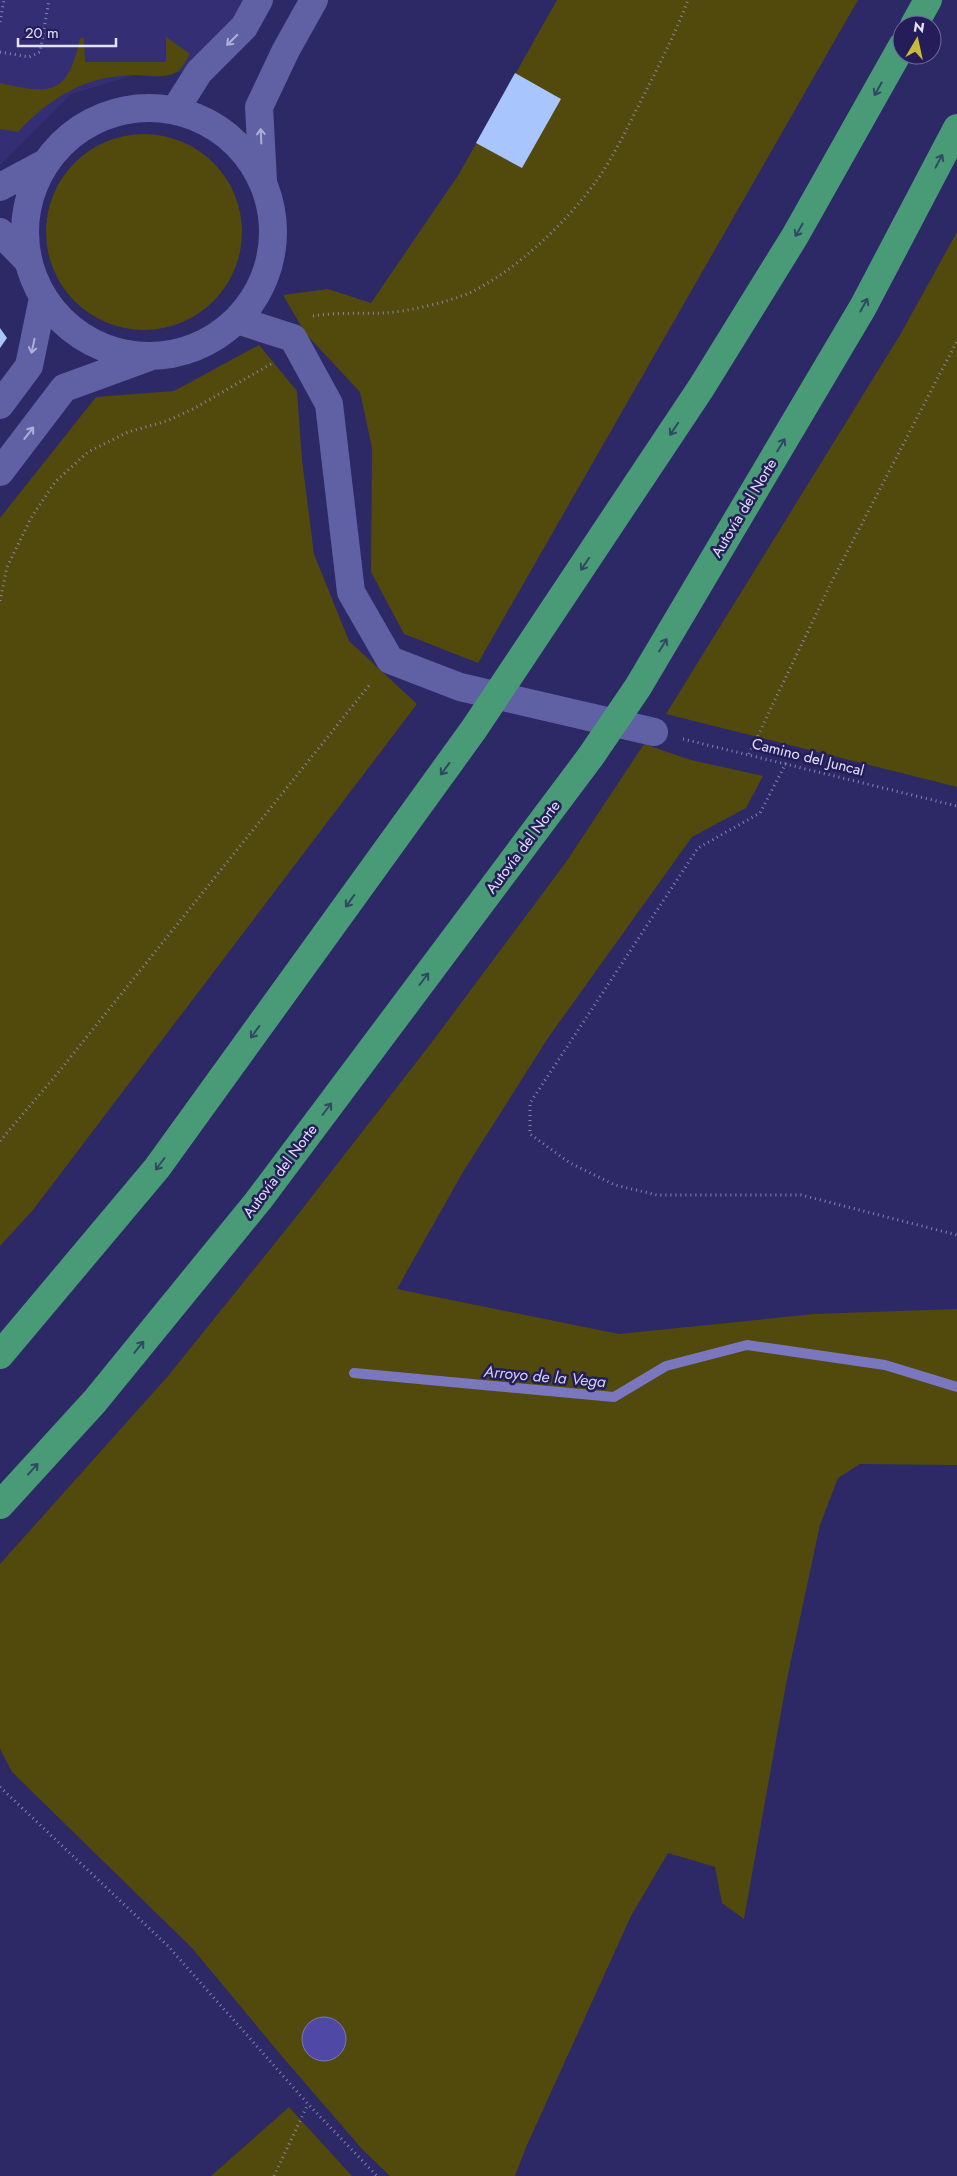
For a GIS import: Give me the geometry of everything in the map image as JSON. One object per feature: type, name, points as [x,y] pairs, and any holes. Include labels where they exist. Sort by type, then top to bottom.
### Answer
[{"type":"highway","points":[[920,15],[928,0]]},
{"type":"highway","points":[[0,1355],[157,1168],[474,729],[722,355],[795,236],[892,64]]},
{"type":"highway","name":"Autovía del Norte","points":[[0,1505],[94,1401],[258,1201],[591,756],[638,687],[863,307],[957,128]]},
{"type":"street","points":[[175,110],[199,72],[244,27],[259,0]]},
{"type":"street","points":[[0,472],[64,388],[151,356],[182,352],[212,339],[237,320],[259,290],[271,254],[273,219],[264,184],[259,107],[286,50],[314,0]]},
{"type":"street","points":[[151,356],[109,350],[79,334],[72,330],[43,298],[27,260],[24,226],[30,194],[45,163],[69,136],[101,117],[138,108],[175,110],[212,125],[243,150],[264,184]]},
{"type":"street","points":[[0,188],[45,163]]},
{"type":"street","points":[[0,232],[27,260]]},
{"type":"street","points":[[0,405],[29,366],[43,298]]},
{"type":"street","points":[[237,320],[293,338],[330,404],[351,592],[390,660],[460,687],[654,732]]},
{"type":"path","points":[[0,22],[4,0]]},
{"type":"path","points":[[0,52],[29,56],[40,52],[49,0]]},
{"type":"path","points":[[0,601],[7,567],[31,518],[55,482],[88,452],[128,432],[168,420],[195,408],[271,364],[314,316],[344,313],[386,313],[420,307],[466,294],[503,273],[528,254],[568,214],[597,179],[660,64],[688,0]]},
{"type":"path","points":[[749,754],[832,581],[957,341]]},
{"type":"path","points":[[0,1141],[69,1059],[390,660]]},
{"type":"path","name":"Camino del Juncal","points":[[654,732],[957,806]]},
{"type":"path","points":[[786,763],[760,813],[698,848],[530,1103],[530,1134],[570,1163],[615,1185],[657,1195],[801,1195],[957,1235]]},
{"type":"path","points":[[0,1787],[168,1946],[308,2104],[376,2176]]},
{"type":"path","points":[[274,2176],[308,2104]]},
{"type":"shaded area","points":[[0,0],[259,0],[199,72],[141,73],[71,94],[0,165]]},
{"type":"shaded area","points":[[557,0],[858,0],[478,663],[404,634],[371,572],[372,448],[360,392],[305,333],[283,295],[328,289],[371,303],[459,174]]},
{"type":"shaded area","points":[[166,37],[190,54],[177,72],[166,76],[131,75],[97,80],[54,100],[18,132],[0,129],[0,83],[33,89],[45,89],[55,86],[70,71],[80,38],[84,38],[85,62],[166,62]]},
{"type":"shaded area","points":[[134,134],[154,134],[182,141],[206,156],[220,170],[235,194],[242,222],[242,242],[235,270],[220,294],[206,308],[182,323],[154,330],[134,330],[106,323],[82,308],[68,294],[53,270],[46,242],[46,222],[53,194],[68,170],[82,156],[106,141]]},
{"type":"shaded area","points":[[957,232],[957,787],[666,714],[900,335]]},
{"type":"shaded area","points":[[259,345],[297,391],[302,460],[314,554],[349,641],[417,704],[33,1210],[0,1246],[0,518],[96,397],[174,391]]},
{"type":"shaded area","points":[[644,744],[691,760],[763,776],[746,808],[692,837],[548,1038],[463,1172],[397,1289],[619,1334],[814,1314],[957,1309],[957,1465],[860,1464],[838,1478],[820,1525],[787,1679],[744,1919],[722,1903],[715,1867],[668,1853],[631,1916],[527,2145],[515,2176],[390,2176],[362,2149],[192,1948],[12,1772],[0,1749],[0,1564],[168,1376],[296,1217],[432,1042],[566,862]]},
{"type":"shaded area","points":[[328,2017],[340,2023],[345,2030],[345,2048],[340,2055],[333,2060],[320,2061],[312,2058],[305,2051],[302,2035],[305,2027],[312,2020]]},
{"type":"shaded area","points":[[289,2107],[352,2176],[211,2176]]},
{"type":"building","points":[[515,73],[561,99],[522,168],[476,143]]},
{"type":"building","points":[[0,328],[7,338],[0,348]]},
{"type":"waterway","name":"Arroyo de la Vega","points":[[354,1373],[614,1397],[666,1366],[747,1345],[885,1365],[957,1387]]}]
